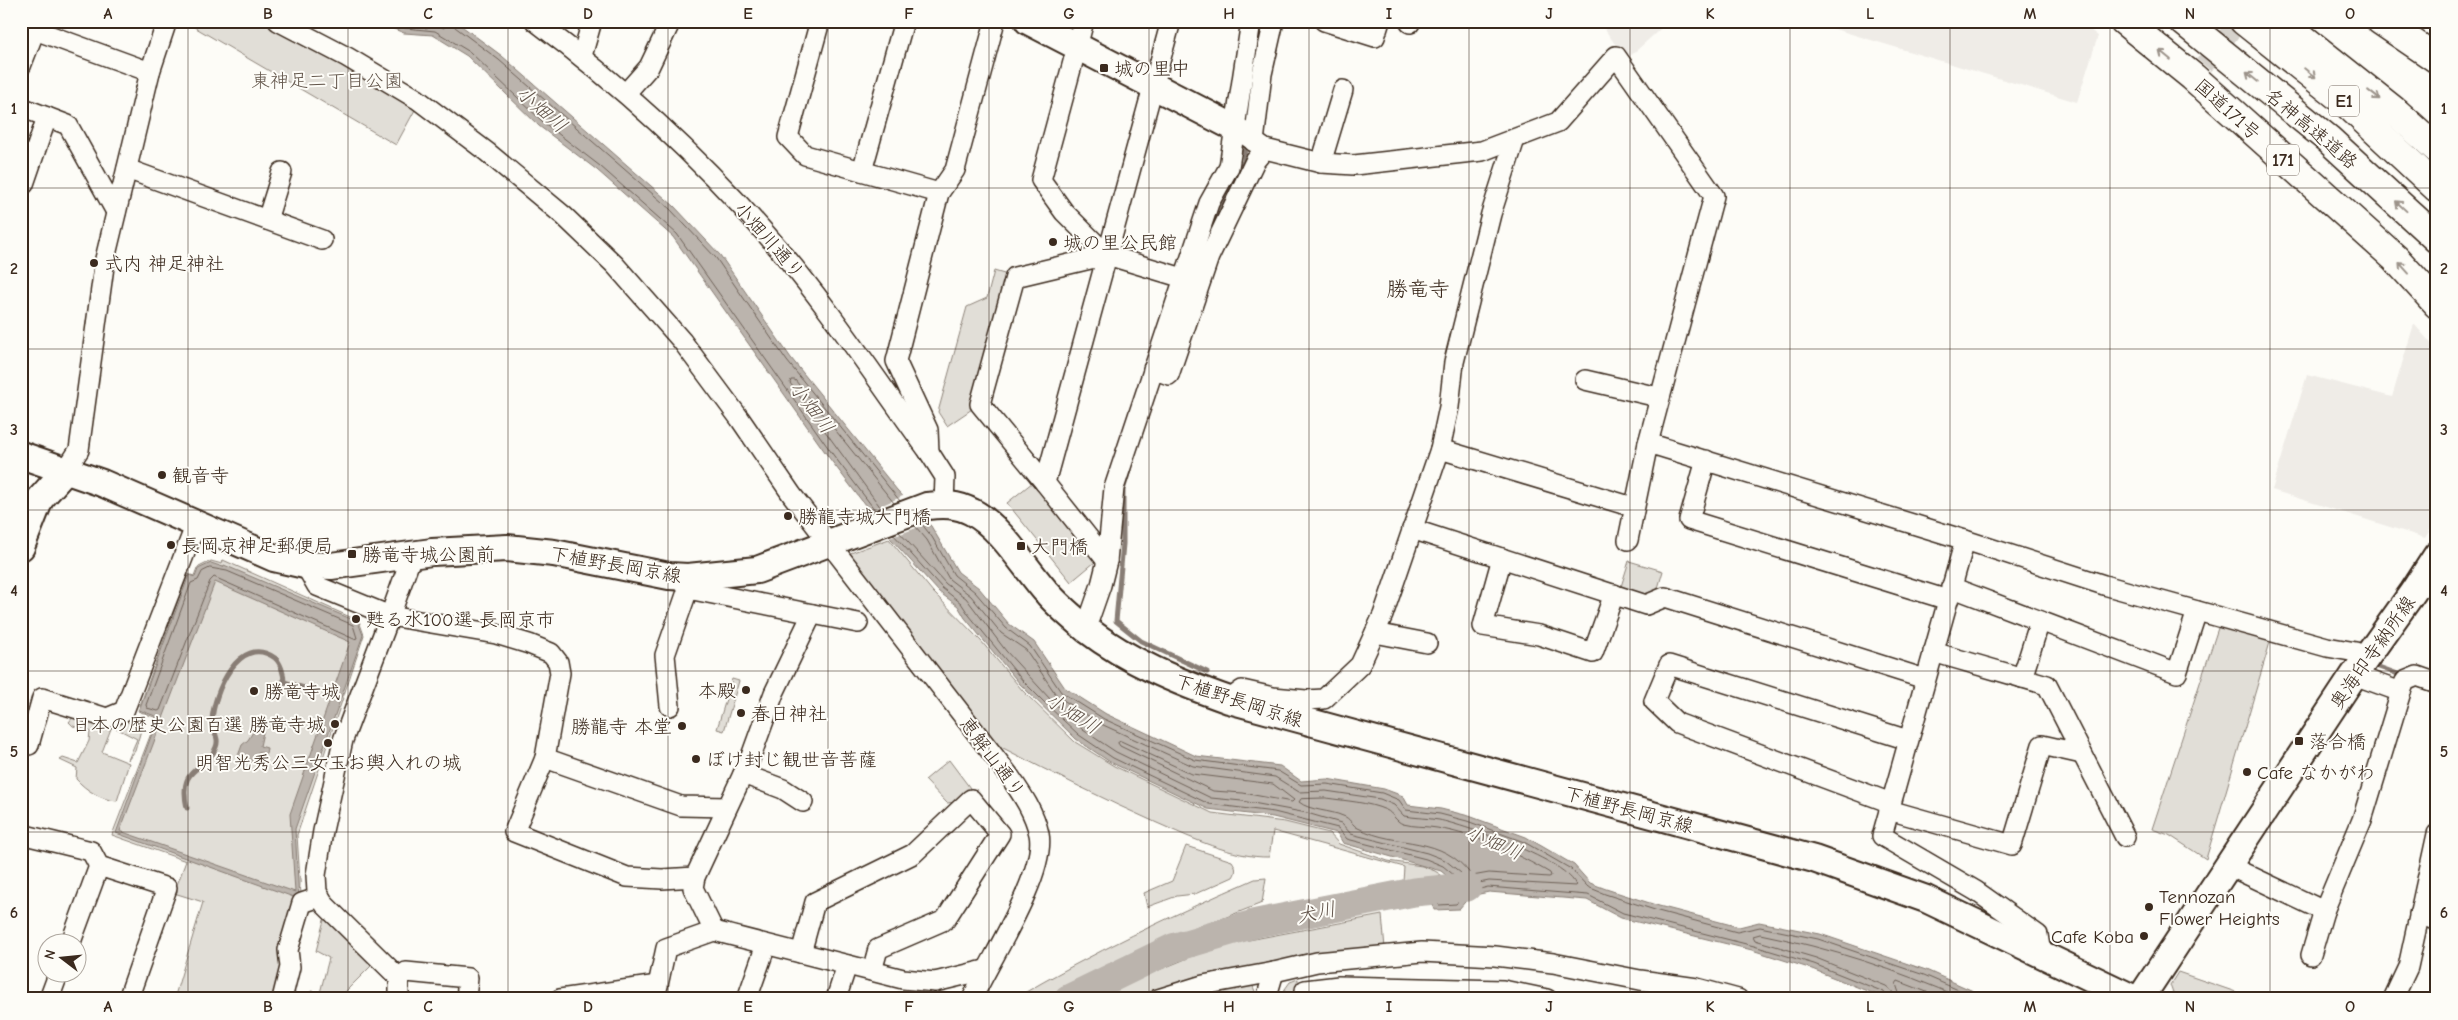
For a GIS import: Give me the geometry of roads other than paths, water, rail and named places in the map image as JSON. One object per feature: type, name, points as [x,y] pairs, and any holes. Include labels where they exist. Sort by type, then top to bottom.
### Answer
[{"type":"highway","name":"国道171号","points":[[2124,21],[2199,71],[2395,258],[2437,304]]},
{"type":"highway","name":"名神高速道路","points":[[2183,21],[2328,139],[2437,239]]},
{"type":"highway","name":"名神高速道路","points":[[2244,21],[2343,100],[2437,188]]},
{"type":"highway","name":"E1","points":[[2281,21],[2398,114],[2437,149]]},
{"type":"highway","points":[[2382,21],[2436,58]]},
{"type":"main road","points":[[1028,21],[1154,86],[1251,140]]},
{"type":"main road","name":"下植野長岡京線","points":[[21,455],[110,486],[274,558],[305,565],[331,566],[483,548],[519,548],[554,553],[669,576],[688,583],[757,570],[927,506],[944,504],[974,512],[994,528],[1050,596],[1086,628],[1123,654],[1178,682],[1229,700],[1814,859],[1926,899],[2134,999]]},
{"type":"main road","points":[[21,548],[40,499],[66,470]]},
{"type":"main road","name":"奥海印寺納所線","points":[[2140,999],[2228,865],[2355,664],[2413,592],[2437,555]]},
{"type":"street","points":[[66,470],[80,450],[105,259],[150,72],[167,21]]},
{"type":"street","name":"恵解山通り","points":[[278,21],[346,57],[417,99],[487,152],[570,222],[615,265],[682,341],[740,419],[792,495],[833,541],[1008,774],[1033,811],[1040,837],[1035,866],[1023,901],[985,970],[972,999]]},
{"type":"street","name":"小畑川通り","points":[[536,21],[626,93],[706,169],[766,234],[809,286],[929,452],[945,477],[944,504]]},
{"type":"street","points":[[582,56],[592,21]]},
{"type":"street","points":[[626,93],[649,67],[671,21]]},
{"type":"street","points":[[820,21],[788,137],[805,155],[938,192]]},
{"type":"street","points":[[862,171],[904,21]]},
{"type":"street","points":[[929,452],[928,430],[896,361],[938,192],[955,170],[995,21]]},
{"type":"street","points":[[1084,21],[1041,180],[1064,212],[1107,255],[1183,278]]},
{"type":"street","points":[[1045,483],[1171,21]]},
{"type":"street","points":[[1153,369],[1169,375],[1209,257],[1251,168],[1251,21]]},
{"type":"street","points":[[1086,628],[1102,585],[1107,561],[1114,488],[1209,203],[1229,167],[1251,140],[1262,74],[1274,21]]},
{"type":"street","points":[[1324,21],[1375,37],[1380,21]]},
{"type":"street","points":[[21,66],[35,30],[150,72]]},
{"type":"street","points":[[1251,140],[1321,163],[1354,165],[1482,151],[1558,122],[1616,56],[1714,196],[1658,398],[1633,507],[1628,540]]},
{"type":"street","points":[[1321,163],[1343,90]]},
{"type":"street","points":[[21,107],[68,125],[116,212]]},
{"type":"street","points":[[24,184],[47,117]]},
{"type":"street","points":[[1229,700],[1242,690],[1273,697],[1306,700],[1324,699],[1360,665],[1383,615],[1440,449],[1449,407],[1454,362],[1491,214],[1515,138]]},
{"type":"street","points":[[127,169],[322,240]]},
{"type":"street","points":[[267,220],[282,172]]},
{"type":"street","points":[[1107,255],[1015,277],[980,404],[1107,561]]},
{"type":"street","points":[[1585,380],[1658,398]]},
{"type":"street","points":[[1648,443],[1965,540],[2104,585],[2198,611],[2225,623],[2355,664],[2401,692]]},
{"type":"street","points":[[1440,449],[1633,507]]},
{"type":"street","points":[[1706,460],[1689,520],[2040,621],[2177,672],[2198,611]]},
{"type":"street","points":[[29,745],[42,698],[108,718],[124,711],[196,524]]},
{"type":"street","points":[[1412,529],[1646,605],[1664,597],[1925,679]]},
{"type":"street","points":[[1965,540],[1882,836],[1976,891],[2038,935],[2041,953]]},
{"type":"street","points":[[400,978],[320,897],[316,886],[316,875],[323,831],[343,740],[412,555]]},
{"type":"street","points":[[1502,558],[1483,626],[1539,636],[1593,653],[1614,594]]},
{"type":"street","points":[[305,565],[317,586],[390,616],[496,634],[551,653],[558,662],[560,673],[545,758],[514,832],[626,877],[662,879],[695,877]]},
{"type":"street","points":[[670,706],[665,655],[688,583],[812,614],[858,623]]},
{"type":"street","points":[[714,931],[693,888],[695,877],[743,774],[774,693],[812,614]]},
{"type":"street","points":[[2022,678],[2040,621]]},
{"type":"street","points":[[1375,633],[1427,643]]},
{"type":"street","points":[[1933,652],[2047,685],[2125,837]]},
{"type":"street","points":[[1908,740],[1669,665],[1654,702],[1677,723],[1890,806],[2012,845],[2042,745],[2082,754]]},
{"type":"street","points":[[2311,955],[2324,911],[2362,820],[2405,681],[2417,676],[2437,682]]},
{"type":"street","points":[[545,758],[681,806],[727,807]]},
{"type":"street","points":[[743,774],[783,789],[803,802]]},
{"type":"street","points":[[801,953],[815,902],[913,854],[971,799],[1000,834],[945,920],[878,948],[872,971]]},
{"type":"street","points":[[21,834],[91,851],[99,866],[167,888],[128,999]]},
{"type":"street","points":[[2393,999],[2428,918],[2436,843]]},
{"type":"street","points":[[2228,865],[2324,911]]},
{"type":"street","points":[[75,932],[99,866]]},
{"type":"street","points":[[282,999],[290,967],[288,950],[302,903],[320,897]]},
{"type":"street","points":[[560,999],[656,992],[666,948],[714,931],[903,979],[935,982],[985,970]]},
{"type":"street","points":[[747,999],[766,944]]},
{"type":"street","points":[[1158,999],[1202,985],[1317,962],[1393,953],[1495,956],[1553,963],[1640,980],[1697,988],[1738,999]]},
{"type":"street","points":[[836,999],[847,965]]},
{"type":"street","points":[[399,999],[400,978],[406,972],[468,978],[466,999]]},
{"type":"street","points":[[1266,999],[1274,972]]},
{"type":"street","points":[[50,999],[56,982]]},
{"type":"street","points":[[1305,999],[1305,990],[1339,986],[1547,999]]},
{"type":"water","name":"小畑川","points":[[374,21],[455,21],[502,56],[674,206],[720,255],[791,358],[897,490],[931,526],[958,572],[979,588],[1009,624],[1034,642],[1065,688],[1106,714],[1196,756],[1280,766],[1301,781],[1327,779],[1384,789],[1403,796],[1408,805],[1441,809],[1469,816],[1526,837],[1574,865],[1590,883],[1606,889],[1659,906],[1739,927],[1759,922],[1820,934],[1926,970],[1991,999],[1887,999],[1812,969],[1752,950],[1621,918],[1587,900],[1489,892],[1470,896],[1459,909],[1434,910],[1428,884],[1453,881],[1441,871],[1343,843],[1337,833],[1273,817],[1208,809],[1110,762],[1076,739],[1020,684],[965,618],[958,606],[939,592],[891,539],[830,459],[673,237],[597,170],[539,126],[467,56],[433,35],[404,33]]},
{"type":"water","points":[[211,563],[223,567],[224,565],[358,622],[363,635],[295,829],[299,899],[116,833],[158,717],[139,710],[189,575],[195,577],[198,569]],"holes":[[[215,582],[350,642],[290,814],[295,892],[120,831]]]},
{"type":"water","points":[[258,724],[264,728],[260,746],[267,748],[266,754],[258,752],[252,763],[241,761],[238,756],[242,745],[248,740]]},
{"type":"waterway","points":[[1256,57],[1264,21]]},
{"type":"waterway","points":[[1209,233],[1244,161],[1245,140]]},
{"type":"waterway","points":[[1129,471],[1123,490],[1123,544],[1116,621],[1141,641],[1207,672]]},
{"type":"waterway","points":[[187,808],[186,783],[189,776],[212,755],[216,747],[217,740],[212,721],[217,696],[230,670],[240,659],[250,653],[262,652],[277,660],[282,669],[284,682],[314,691]]},
{"type":"waterway","points":[[2376,666],[2398,674]]},
{"type":"waterway","name":"犬川","points":[[1068,999],[1173,948],[1257,923],[1414,892],[1467,887]]},
{"type":"tunnel","points":[[2204,65],[2239,21]]},
{"type":"place","name":"城の里中","points":[[1104,68]]},
{"type":"place","name":"城の里公民館","points":[[1053,242]]},
{"type":"place","name":"式内 神足神社","points":[[94,263]]},
{"type":"place","name":"観音寺","points":[[162,475]]},
{"type":"place","name":"勝龍寺城大門橋","points":[[788,516]]},
{"type":"place","name":"長岡京神足郵便局","points":[[171,545]]},
{"type":"place","name":"大門橋","points":[[1021,546]]},
{"type":"place","name":"勝竜寺城公園前","points":[[352,554]]},
{"type":"place","name":"甦る水100選 長岡京市","points":[[356,619]]},
{"type":"place","name":"本殿","points":[[746,690]]},
{"type":"place","name":"勝竜寺城","points":[[254,691]]},
{"type":"place","name":"春日神社","points":[[741,713]]},
{"type":"place","name":"日本の歴史公園百選 勝竜寺城","points":[[335,724]]},
{"type":"place","name":"勝龍寺 本堂","points":[[682,726]]},
{"type":"place","name":"落合橋","points":[[2299,741]]},
{"type":"place","name":"明智光秀公三女玉お輿入れの城","points":[[328,743]]},
{"type":"place","name":"ぼけ封じ観世音菩薩","points":[[696,759]]},
{"type":"place","name":"Cafe なかがわ","points":[[2247,772]]},
{"type":"place","name":"Tennozan Flower Heights","points":[[2149,907]]},
{"type":"place","name":"Cafe Koba","points":[[2144,936]]},
{"type":"district","name":"勝竜寺","points":[[1418,289]]},
{"type":"park label","name":"東神足二丁目公園","points":[[327,80]]}]
